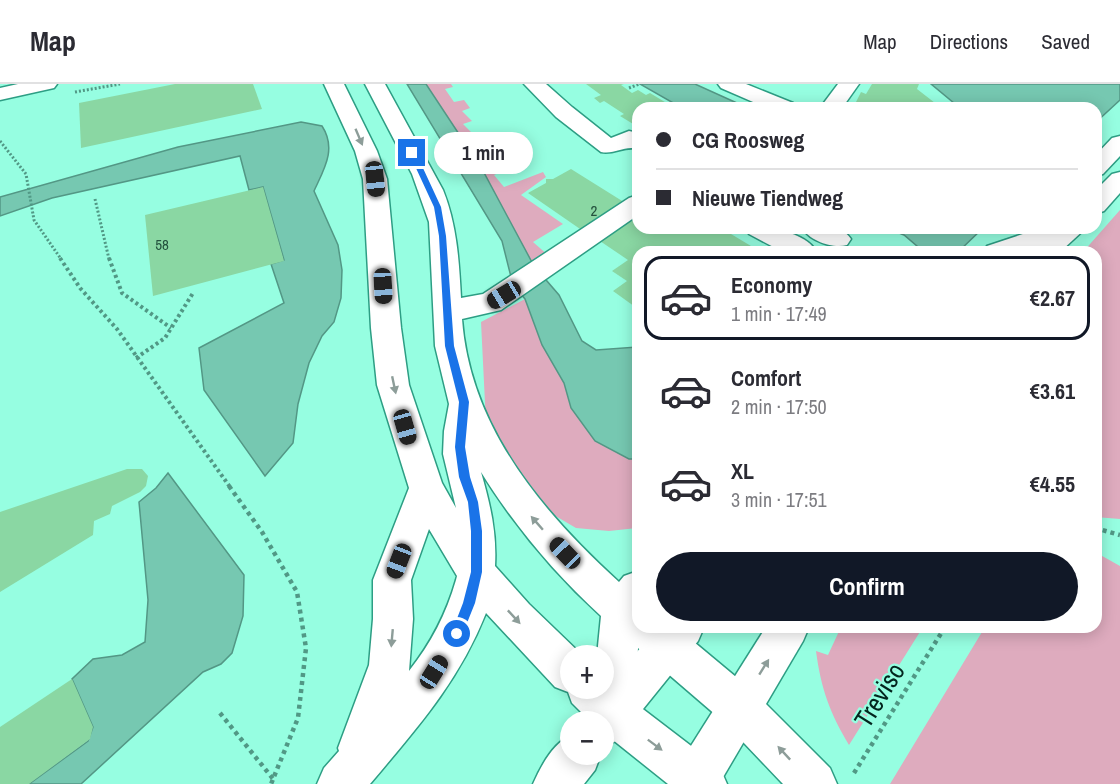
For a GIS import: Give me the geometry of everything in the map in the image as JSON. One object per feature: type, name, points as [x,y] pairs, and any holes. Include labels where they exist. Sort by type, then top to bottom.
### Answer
[{"type":"street","points":[[0,94],[47,84]]},
{"type":"street","points":[[334,84],[362,142],[375,179],[386,327],[393,385],[426,488],[450,532],[476,572],[515,618],[560,662]]},
{"type":"street","points":[[375,84],[412,153],[437,207],[443,236],[450,346],[464,402],[493,466],[515,498],[548,536],[632,606]]},
{"type":"street","points":[[534,84],[564,112],[609,147],[629,138],[631,153]]},
{"type":"street","points":[[728,84],[771,102]]},
{"type":"street","points":[[836,102],[849,84]]},
{"type":"street","points":[[1102,162],[1120,143]]},
{"type":"street","points":[[1102,198],[1120,179]]},
{"type":"street","points":[[448,311],[491,303],[632,207]]},
{"type":"street","points":[[770,234],[792,246]]},
{"type":"street","points":[[1014,246],[1050,234]]},
{"type":"street","points":[[1050,246],[1066,234]]},
{"type":"street","points":[[345,778],[403,712],[434,672],[457,634],[469,603],[476,572],[478,548],[473,502],[464,477],[460,447],[464,402]]},
{"type":"street","points":[[345,778],[372,719],[390,665],[393,619],[392,580],[426,488]]},
{"type":"street","points":[[601,709],[642,633]]},
{"type":"street","points":[[601,709],[642,633]]},
{"type":"street","points":[[663,633],[739,706],[833,780]]},
{"type":"street","points":[[601,709],[698,782],[739,706],[785,633]]},
{"type":"street","points":[[556,784],[571,765]]},
{"type":"path","points":[[630,88],[639,84]]},
{"type":"path","points":[[0,141],[26,174],[33,218],[80,288],[117,329],[262,532],[297,592],[306,648],[298,718],[272,782]]},
{"type":"path","points":[[94,198],[109,260],[122,293],[171,328]]},
{"type":"path","points":[[136,358],[165,338],[193,293]]},
{"type":"path","points":[[1102,530],[1120,535]]},
{"type":"path","name":"Treviso","points":[[833,780],[941,633]]},
{"type":"path","points":[[220,714],[272,782]]},
{"type":"shaded area","points":[[426,84],[451,84],[453,87],[445,89],[454,102],[464,100],[470,108],[462,111],[472,121],[463,124],[474,135],[483,133],[495,144],[484,148],[495,156],[490,159],[505,170],[494,175],[504,187],[543,172],[546,177],[521,195],[563,224],[533,242],[549,256],[534,266],[482,169]]},
{"type":"shaded area","points":[[1120,210],[1120,519],[1102,518],[1102,246],[1088,246],[1099,234],[1102,234],[1102,230]]},
{"type":"shaded area","points":[[525,299],[542,345],[564,383],[571,408],[629,459],[632,459],[632,529],[609,531],[576,528],[547,511],[523,488],[486,423],[481,322]]},
{"type":"shaded area","points":[[1102,556],[1120,566],[1120,784],[890,784],[981,633],[1102,633]]},
{"type":"shaded area","points":[[838,633],[919,633],[849,745],[827,700],[816,651],[828,655]]},
{"type":"water","points":[[407,84],[426,84],[482,169],[534,266],[559,295],[582,341],[596,350],[632,347],[632,459],[595,441],[571,408],[564,383],[542,345],[525,299],[513,285],[502,241]]},
{"type":"water","points":[[640,84],[695,84],[735,102],[672,102]]},
{"type":"water","points":[[931,84],[1120,84],[1120,100],[1102,117],[1102,102],[953,102]]},
{"type":"water","points":[[301,122],[322,126],[326,134],[329,151],[322,175],[314,191],[338,245],[342,270],[341,298],[334,322],[322,336],[309,363],[298,404],[293,443],[265,476],[204,390],[199,348],[284,303],[271,264],[284,260],[263,187],[249,190],[240,156],[52,198],[0,216],[0,197],[178,147]]},
{"type":"water","points":[[902,234],[977,234],[964,246],[917,246]]},
{"type":"water","points":[[168,473],[244,575],[243,616],[232,653],[221,664],[203,672],[81,784],[29,784],[88,741],[93,727],[72,679],[93,659],[122,655],[145,642],[148,600],[139,502],[156,488]]},
{"type":"building","points":[[175,84],[253,84],[262,109],[81,148],[79,103]]},
{"type":"building","points":[[586,84],[624,84],[621,85],[632,93],[638,90],[646,95],[650,93],[665,102],[632,102],[632,123],[620,116],[624,114],[604,101],[600,103],[594,98],[601,95]]},
{"type":"building","points":[[872,84],[919,84],[917,89],[934,102],[856,102],[861,92],[866,94]]},
{"type":"building","points":[[571,169],[627,204],[583,231],[528,193],[546,183],[546,179],[553,179]]},
{"type":"building","points":[[263,187],[284,261],[153,296],[145,215]]},
{"type":"building","points":[[632,217],[632,234],[731,234],[751,246],[632,246],[632,305],[613,291],[627,281],[612,271],[628,260],[597,239]]},
{"type":"building","points":[[127,469],[142,469],[148,476],[146,486],[140,492],[112,506],[110,514],[94,521],[93,535],[0,592],[0,512]]},
{"type":"building","points":[[72,679],[93,727],[90,739],[29,784],[0,784],[0,727]]},
{"type":"route","points":[[412,153],[437,207],[443,236],[450,346],[464,402],[460,447],[464,477],[473,502],[477,531],[476,572],[469,603],[457,634]]}]
